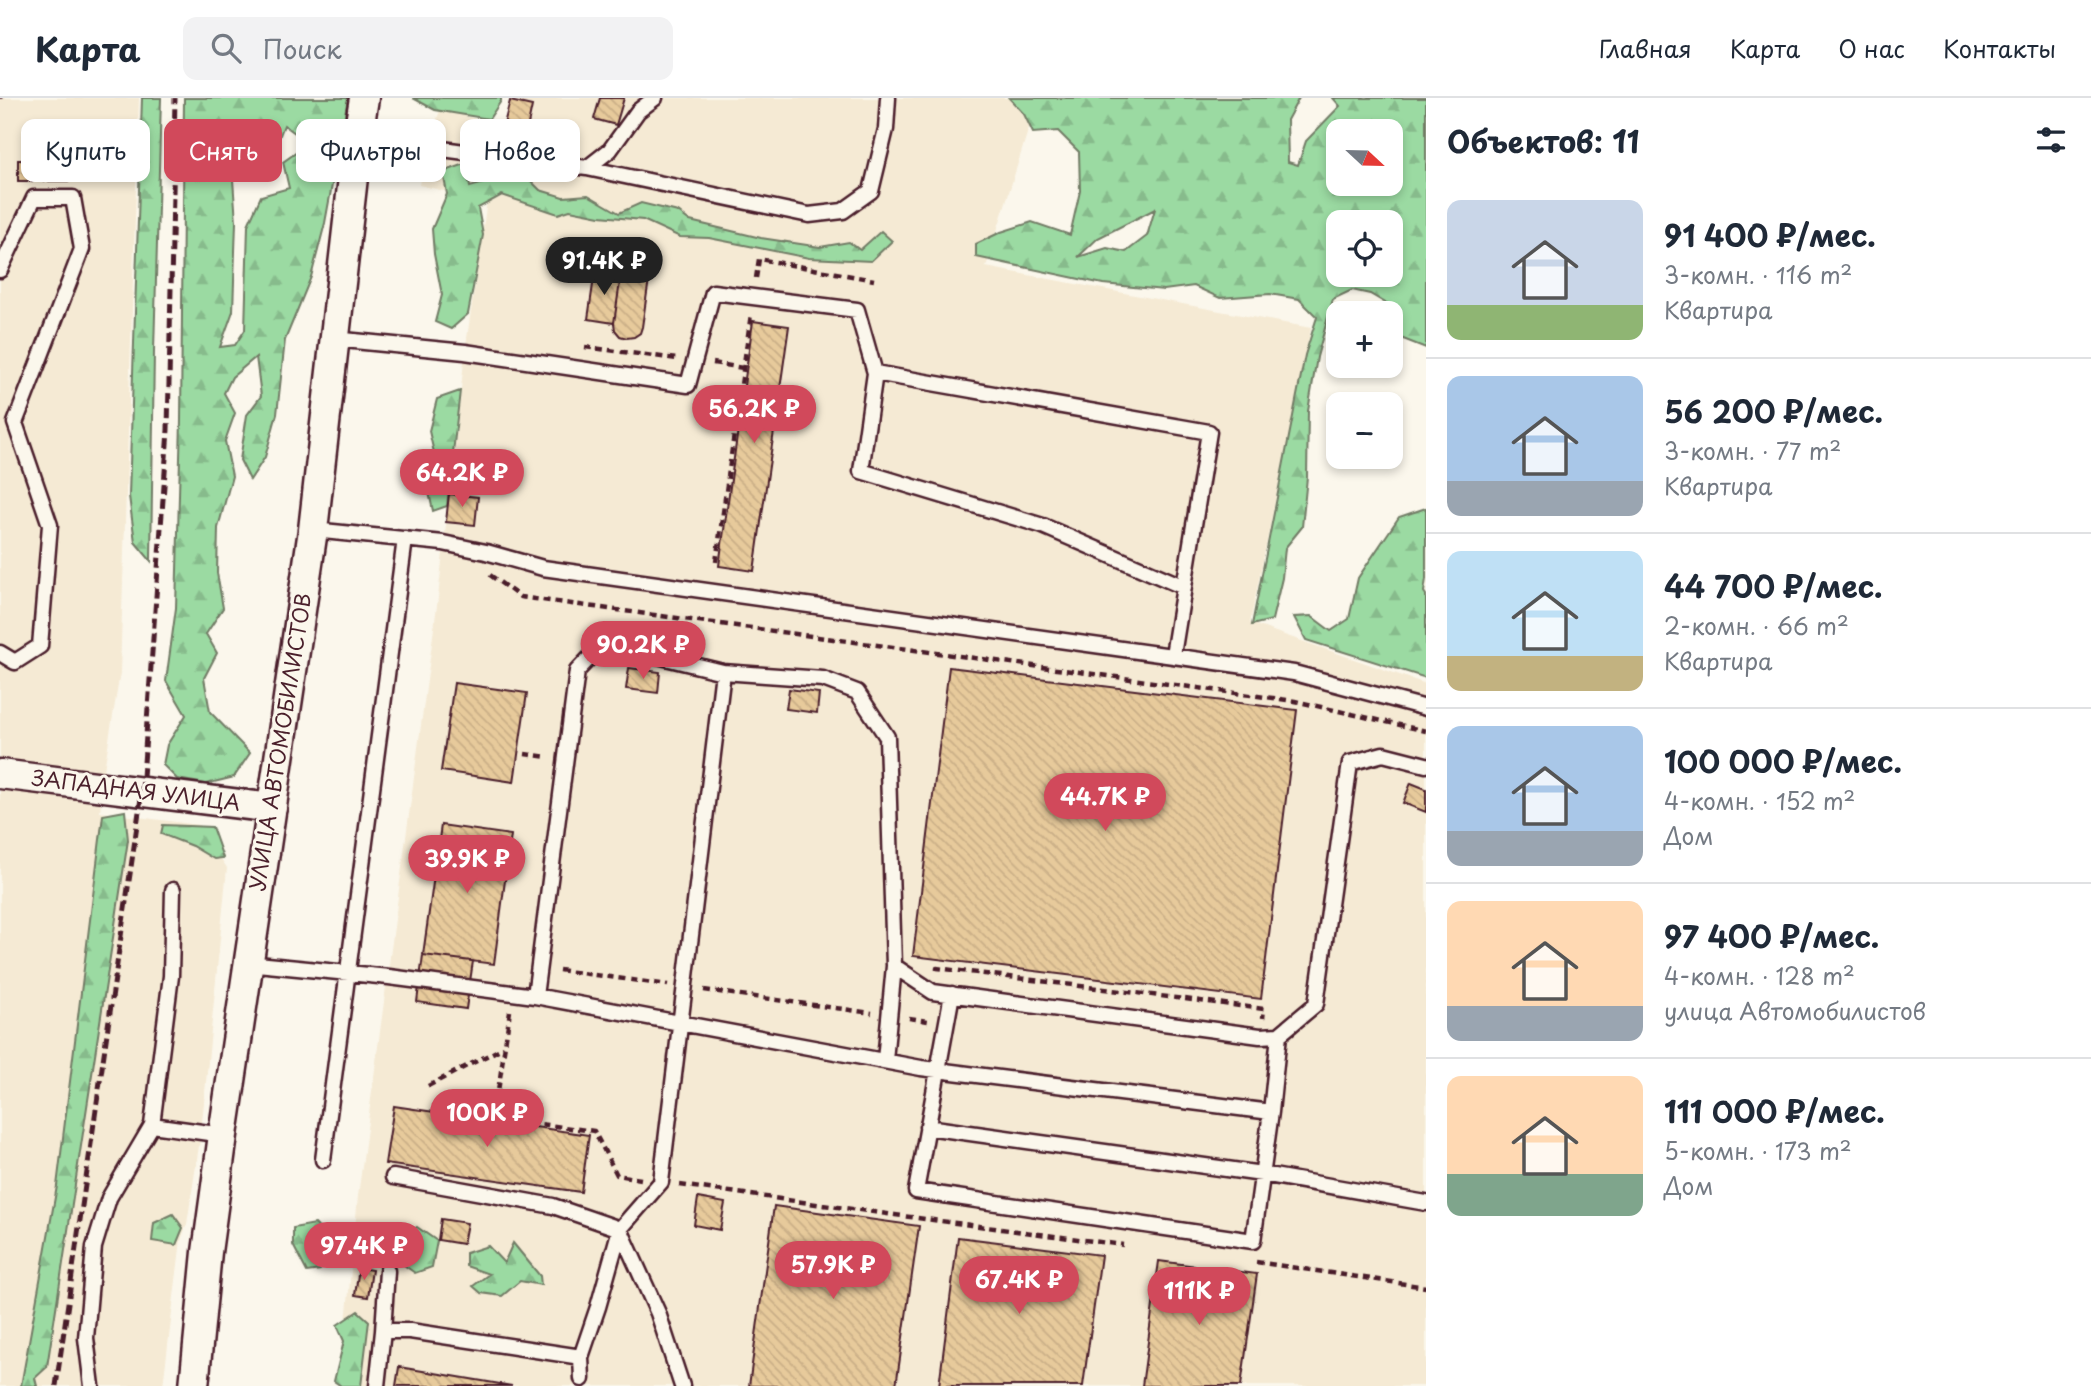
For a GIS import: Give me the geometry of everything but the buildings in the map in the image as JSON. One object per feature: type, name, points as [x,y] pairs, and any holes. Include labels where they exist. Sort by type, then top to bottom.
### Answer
[{"type":"street","name":"УЛИЦА АВТОМОБИЛИСТОВ","points":[[360,119],[363,98]]},
{"type":"street","name":"УЛИЦА АВТОМОБИЛИСТОВ","points":[[194,1386],[207,1252],[223,1135],[313,530],[352,182]]},
{"type":"street","name":"ЗАПАДНАЯ УЛИЦА","points":[[0,774],[272,808]]},
{"type":"lane","points":[[587,168],[610,150],[638,111],[655,98]]},
{"type":"lane","points":[[446,148],[587,168],[808,215],[843,211],[871,191],[886,129],[888,98]]},
{"type":"lane","points":[[0,270],[34,198],[74,198],[82,249],[15,424],[50,525],[40,646],[15,662],[0,653]]},
{"type":"lane","points":[[334,339],[465,352],[688,385],[713,292],[857,310],[875,373],[861,471],[1043,526],[1184,587]]},
{"type":"lane","points":[[875,373],[1209,432],[1173,655]]},
{"type":"lane","points":[[313,530],[443,543],[542,568],[1294,673],[1426,708]]},
{"type":"lane","points":[[323,1160],[405,539]]},
{"type":"lane","points":[[535,996],[577,671],[598,649],[645,653],[723,671],[823,679],[857,692],[887,737],[894,966],[885,1060]]},
{"type":"lane","points":[[582,1379],[581,1357],[620,1229],[662,1182],[723,671]]},
{"type":"lane","points":[[894,966],[933,992],[1260,1036],[1279,1035],[1316,1004],[1350,763],[1383,754],[1426,765]]},
{"type":"lane","points":[[92,1386],[86,1339],[93,1247],[109,1198],[152,1125],[171,976],[173,890]]},
{"type":"lane","points":[[247,963],[535,996],[921,1068],[1271,1112]]},
{"type":"lane","points":[[952,995],[916,1191],[1243,1240],[1253,1241],[1279,1035]]},
{"type":"lane","points":[[152,1125],[223,1135]]},
{"type":"lane","points":[[927,1127],[1262,1174],[1426,1203]]},
{"type":"lane","points":[[393,1177],[553,1206],[620,1229],[658,1312],[682,1386]]},
{"type":"lane","points":[[377,1386],[387,1271]]},
{"type":"lane","points":[[383,1331],[410,1331],[581,1357]]},
{"type":"path","points":[[716,562],[760,259],[874,280]]},
{"type":"path","points":[[585,346],[744,368]]},
{"type":"path","points":[[482,570],[520,597],[1295,701],[1426,731]]},
{"type":"path","points":[[525,754],[554,757]]},
{"type":"path","points":[[538,967],[929,1021]]},
{"type":"path","points":[[921,1068],[937,968],[1264,1009]]},
{"type":"path","points":[[512,993],[495,1118],[594,1131],[617,1175],[1123,1245]]},
{"type":"path","points":[[428,1086],[505,1046]]},
{"type":"path","points":[[895,1215],[897,1202]]},
{"type":"path","points":[[1253,1261],[1426,1287]]},
{"type":"shaded area","points":[[0,98],[139,98],[138,119],[21,119],[21,182],[136,182],[120,673],[100,812],[199,825],[227,868],[201,1133],[187,1224],[181,1240],[163,1386],[0,1386]]},
{"type":"shaded area","points":[[510,98],[1038,98],[986,267],[1311,328],[1250,623],[1426,684],[1426,1386],[340,1386],[358,1196],[438,598],[465,352],[487,201],[419,185],[420,182],[446,182],[446,119],[437,119],[441,108],[475,119],[460,119],[460,182],[580,182],[580,119],[505,119]]},
{"type":"green space","points":[[142,98],[161,98],[151,561],[135,542],[129,496],[139,182],[150,182],[150,119],[141,119]]},
{"type":"green space","points":[[184,98],[348,98],[344,119],[296,119],[296,134],[284,125],[282,130],[282,119],[184,119]]},
{"type":"green space","points":[[413,98],[501,98],[489,119],[435,110]]},
{"type":"green space","points":[[1009,98],[1299,98],[1287,120],[1288,162],[1298,165],[1306,141],[1326,120],[1326,196],[1404,196],[1404,119],[1327,119],[1340,106],[1333,98],[1426,98],[1426,348],[1403,339],[1403,301],[1382,301],[1370,294],[1352,290],[1332,301],[1326,301],[1326,324],[1317,357],[1308,411],[1307,477],[1302,527],[1285,548],[1282,578],[1272,620],[1252,625],[1305,355],[1317,317],[1299,299],[1270,294],[1220,298],[1194,286],[1164,290],[1103,284],[976,257],[976,244],[1032,222],[1070,235],[1080,191],[1079,152],[1058,131],[1033,133],[1024,114]],"holes":[[[1155,209],[1147,236],[1126,252],[1107,248],[1078,257],[1098,238]]]},
{"type":"green space","points":[[296,153],[296,182],[333,182],[311,277],[285,340],[277,414],[265,457],[250,480],[240,460],[247,415],[261,396],[256,357],[232,377],[224,393],[235,413],[225,441],[232,476],[218,528],[217,573],[223,608],[206,634],[217,653],[204,678],[210,712],[250,753],[234,777],[206,784],[177,779],[163,765],[167,745],[186,715],[166,681],[176,608],[183,182],[233,182],[236,222],[233,311],[220,347],[235,345],[245,330],[248,225],[261,196],[289,188],[283,162]]},
{"type":"green space","points":[[460,166],[460,182],[469,182],[470,187],[487,182],[532,182],[540,190],[563,197],[588,195],[619,213],[641,203],[678,212],[690,221],[761,238],[820,247],[849,242],[860,250],[881,231],[892,241],[871,261],[809,258],[709,238],[680,237],[643,220],[570,210],[558,214],[502,195],[478,208],[483,235],[468,314],[451,329],[435,322],[442,295],[432,229],[447,194],[446,171]]},
{"type":"green space","points":[[460,391],[447,506],[433,511],[428,488],[435,457],[429,431],[437,399]]},
{"type":"green space","points":[[1426,508],[1426,678],[1306,640],[1294,617],[1311,616],[1331,631],[1349,619],[1358,578],[1399,517]]},
{"type":"green space","points":[[125,811],[128,840],[47,1367],[35,1378],[37,1386],[21,1386],[57,1186],[103,815]]},
{"type":"green space","points":[[163,825],[212,827],[223,858],[214,859],[192,846],[161,834]]},
{"type":"green space","points":[[173,1214],[183,1228],[176,1245],[152,1241],[154,1223]]},
{"type":"green space","points":[[315,1224],[331,1241],[320,1270],[307,1272],[293,1245],[293,1228]]},
{"type":"green space","points":[[417,1227],[437,1241],[432,1267],[415,1273],[398,1261],[397,1241]]},
{"type":"green space","points":[[513,1243],[540,1276],[541,1285],[520,1281],[502,1296],[481,1293],[473,1286],[489,1274],[466,1266],[466,1253],[488,1246],[504,1263]]},
{"type":"green space","points":[[358,1311],[369,1321],[361,1386],[341,1386],[334,1381],[344,1341],[337,1325]]},
{"type":"railway","points":[[56,1386],[142,791],[168,430],[175,98]]}]
